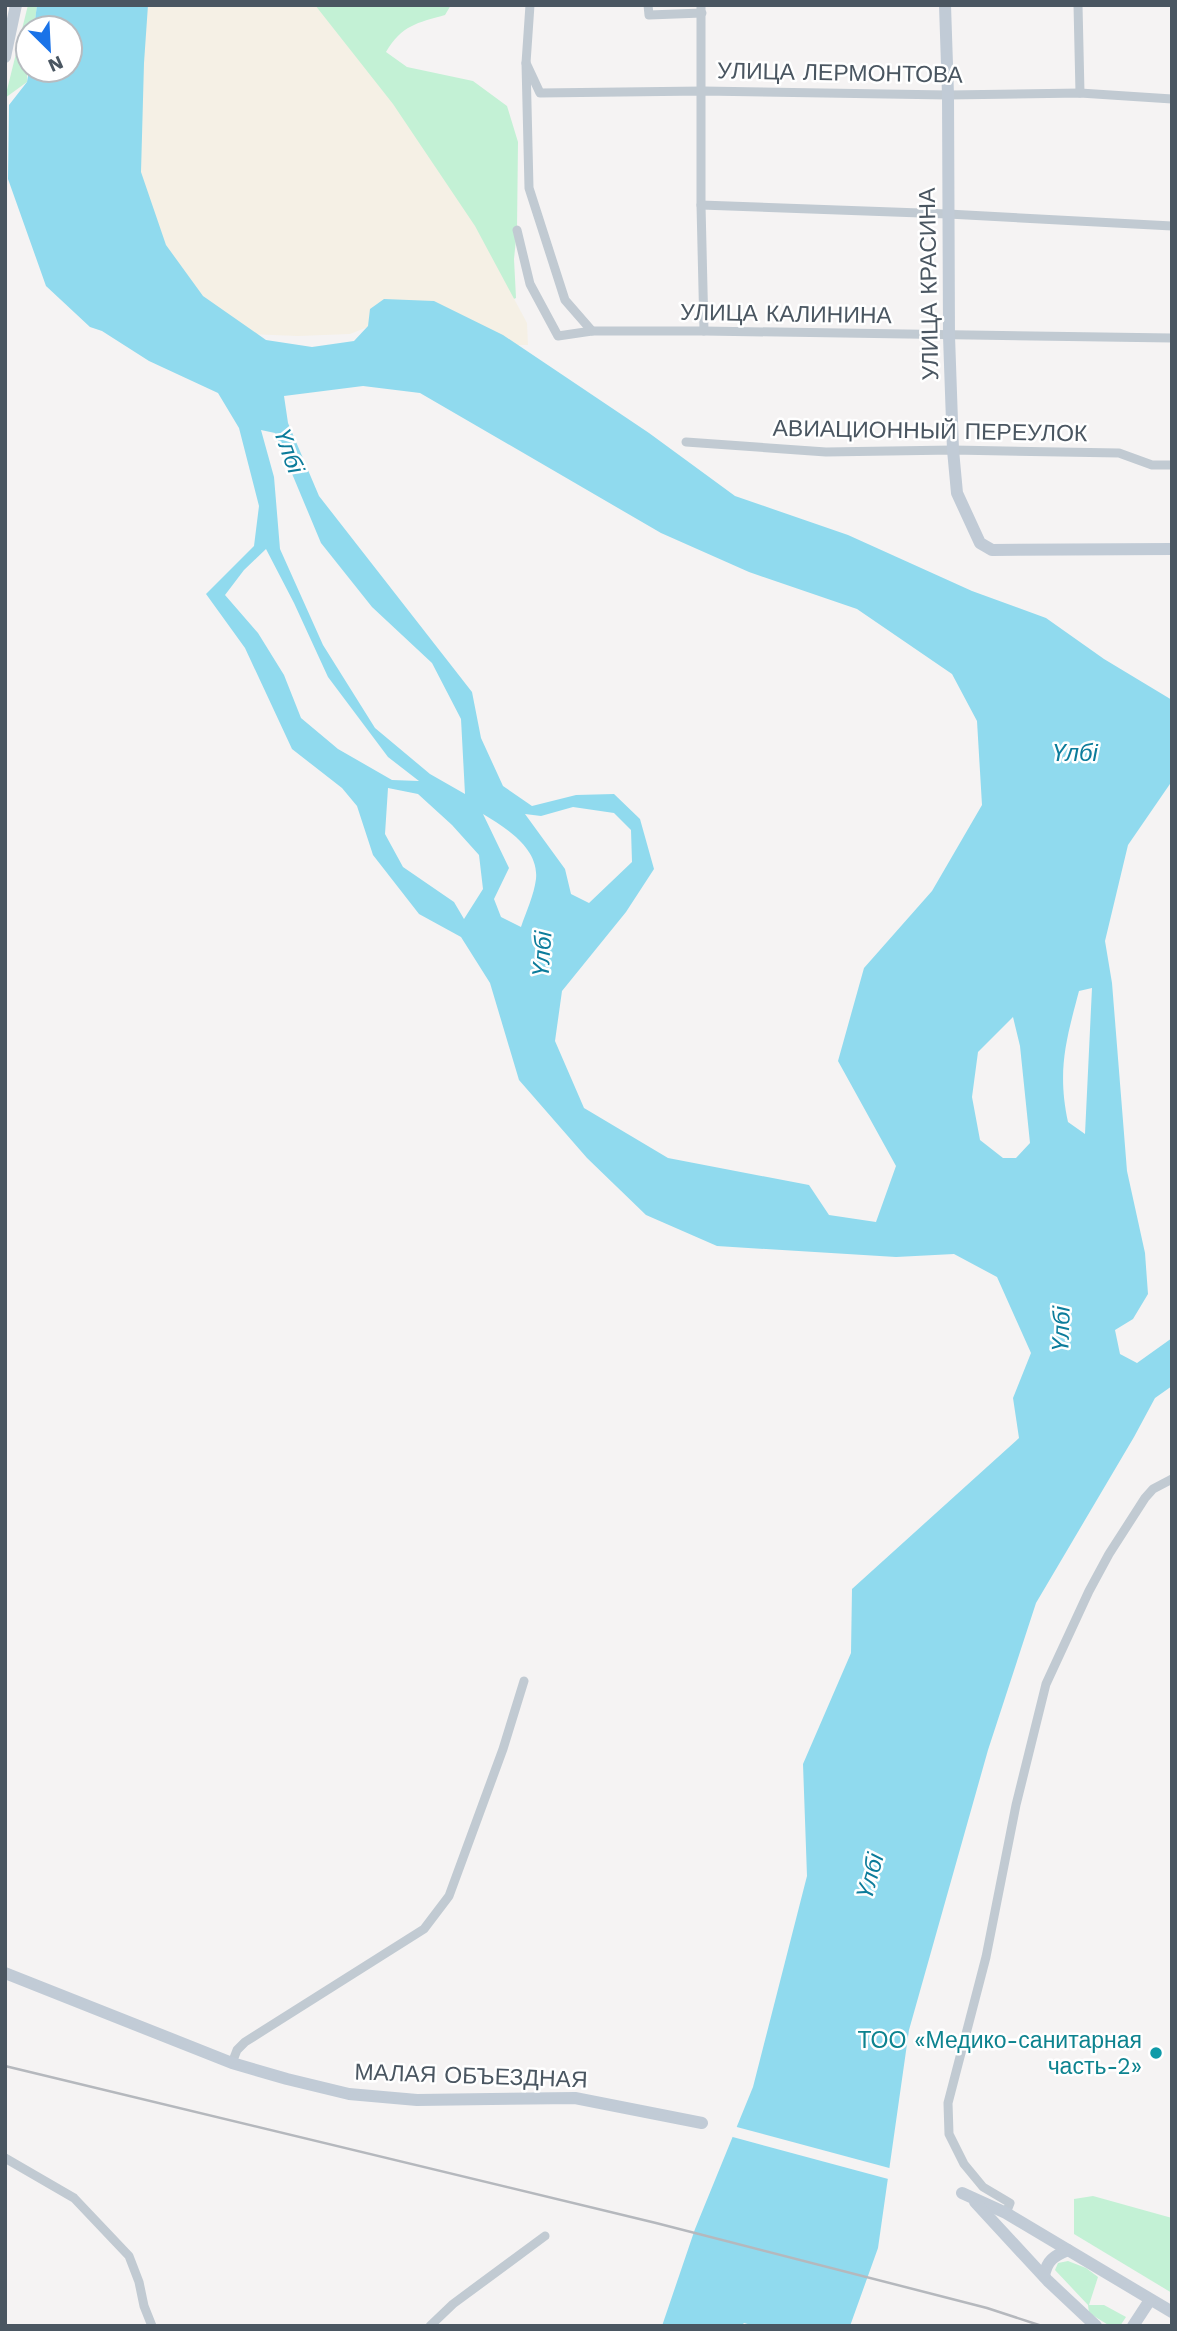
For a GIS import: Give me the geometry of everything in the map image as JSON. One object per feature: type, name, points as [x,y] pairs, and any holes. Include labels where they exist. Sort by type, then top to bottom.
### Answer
[{"type":"main road","points":[[5,57],[16,5]]},
{"type":"main road","name":"УЛИЦА КРАСИНА","points":[[945,5],[949,336],[957,494],[980,543],[992,550],[1172,549]]},
{"type":"main road","name":"МАЛАЯ ОБЪЕЗДНАЯ","points":[[5,1973],[232,2063],[349,2094],[417,2100],[575,2098],[702,2123]]},
{"type":"main road","points":[[1096,2326],[966,2195],[1006,2213],[1172,2312]]},
{"type":"main road","points":[[1044,2276],[1046,2264],[1054,2256],[1068,2250]]},
{"type":"main road","points":[[1133,2326],[1150,2301]]},
{"type":"street","points":[[530,5],[526,63],[529,188],[565,300],[592,331]]},
{"type":"street","points":[[649,5],[649,15],[701,9],[701,205],[705,331]]},
{"type":"street","points":[[1078,5],[1080,93]]},
{"type":"street","name":"УЛИЦА ЛЕРМОНТОВА","points":[[526,63],[540,93],[1080,93],[1172,99]]},
{"type":"street","points":[[701,205],[1172,226]]},
{"type":"street","name":"УЛИЦА КАЛИНИНА","points":[[517,229],[530,284],[558,336],[592,331],[705,331],[1172,338]]},
{"type":"street","name":"АВИАЦИОННЫЙ ПЕРЕУЛОК","points":[[686,442],[826,452],[953,450],[1119,453],[1152,465],[1172,465]]},
{"type":"street","points":[[1006,2213],[1010,2203],[983,2187],[964,2164],[948,2134],[948,2103],[986,1957],[1016,1805],[1046,1684],[1089,1591],[1140,1505],[1153,1489],[1172,1479]]},
{"type":"street","points":[[232,2063],[237,2050],[245,2042],[424,1929],[449,1896],[503,1749],[524,1681]]},
{"type":"street","points":[[5,2158],[74,2198],[129,2256],[152,2326]]},
{"type":"street","points":[[430,2326],[453,2304],[545,2236]]},
{"type":"green space","points":[[28,5],[37,5],[36,14],[26,14]]},
{"type":"green space","points":[[257,5],[451,5],[445,15],[418,23],[404,31],[386,52],[407,67],[473,81],[507,106],[518,142],[514,259],[516,298],[484,312]]},
{"type":"green space","points":[[14,62],[14,84],[24,84],[5,98]]},
{"type":"green space","points":[[1093,2196],[1172,2218],[1172,2293],[1074,2234],[1074,2199]]},
{"type":"green space","points":[[1068,2261],[1086,2268],[1098,2277],[1089,2305],[1104,2305],[1126,2317],[1120,2326],[1110,2326],[1089,2313],[1088,2305],[1055,2270],[1058,2263]]},
{"type":"sand","points":[[115,5],[315,5],[393,104],[475,226],[527,323],[528,345],[515,345],[394,317],[350,334],[248,334],[138,262]]},
{"type":"water","name":"Үлбі","points":[[37,5],[148,5],[141,172],[166,245],[203,296],[266,340],[312,347],[354,341],[368,326],[370,309],[384,299],[434,301],[503,335],[649,433],[735,496],[848,535],[972,591],[1046,618],[1104,659],[1172,700],[1172,781],[1128,845],[1105,941],[1112,983],[1127,1171],[1145,1253],[1148,1294],[1133,1319],[1115,1330],[1120,1354],[1137,1363],[1172,1338],[1172,1386],[1155,1398],[1036,1603],[988,1750],[909,2030],[878,2248],[850,2326],[755,2326],[744,2323],[741,2326],[662,2326],[695,2229],[753,2087],[807,1876],[803,1764],[851,1653],[852,1589],[1019,1438],[1013,1398],[1031,1353],[997,1277],[954,1254],[896,1257],[717,1246],[646,1215],[587,1158],[519,1080],[490,983],[461,937],[419,914],[373,855],[357,806],[342,788],[292,749],[245,648],[206,594],[254,546],[259,506],[239,428],[218,393],[149,361],[102,331],[90,327],[46,286],[8,179],[9,105],[25,84],[84,84],[84,14],[36,14]],"holes":[[[363,386],[420,393],[661,533],[749,572],[857,609],[952,674],[977,721],[982,805],[932,891],[864,968],[838,1061],[896,1166],[876,1222],[829,1215],[809,1185],[668,1158],[584,1108],[555,1041],[562,991],[626,912],[654,869],[640,819],[614,794],[576,795],[532,806],[503,786],[481,738],[472,692],[319,496],[288,423],[284,396]],[[261,430],[275,433],[321,543],[372,607],[432,663],[461,719],[465,794],[430,774],[375,728],[323,645],[280,549],[274,477]],[[266,549],[328,677],[388,757],[419,781],[392,780],[338,749],[301,718],[284,675],[258,633],[225,595],[244,570]],[[388,788],[418,794],[452,825],[479,855],[483,889],[464,919],[454,902],[403,867],[385,834]],[[573,807],[614,813],[631,830],[632,862],[589,903],[571,894],[565,869],[525,814],[541,816]],[[483,814],[519,840],[527,849],[536,868],[534,891],[521,927],[501,917],[494,899],[509,868]],[[1092,988],[1085,1134],[1068,1122],[1063,1087],[1064,1056],[1079,991]],[[1013,1017],[1020,1046],[1030,1143],[1016,1158],[1003,1158],[980,1140],[972,1097],[978,1052]]]},
{"type":"pier","points":[[733,2126],[893,2169],[892,2180],[729,2136]]},
{"type":"railway","points":[[5,2066],[656,2223],[987,2308],[1042,2326]]},
{"type":"place","name":"ТОО «Медико-санитарная часть-2»","points":[[1156,2053]]}]
